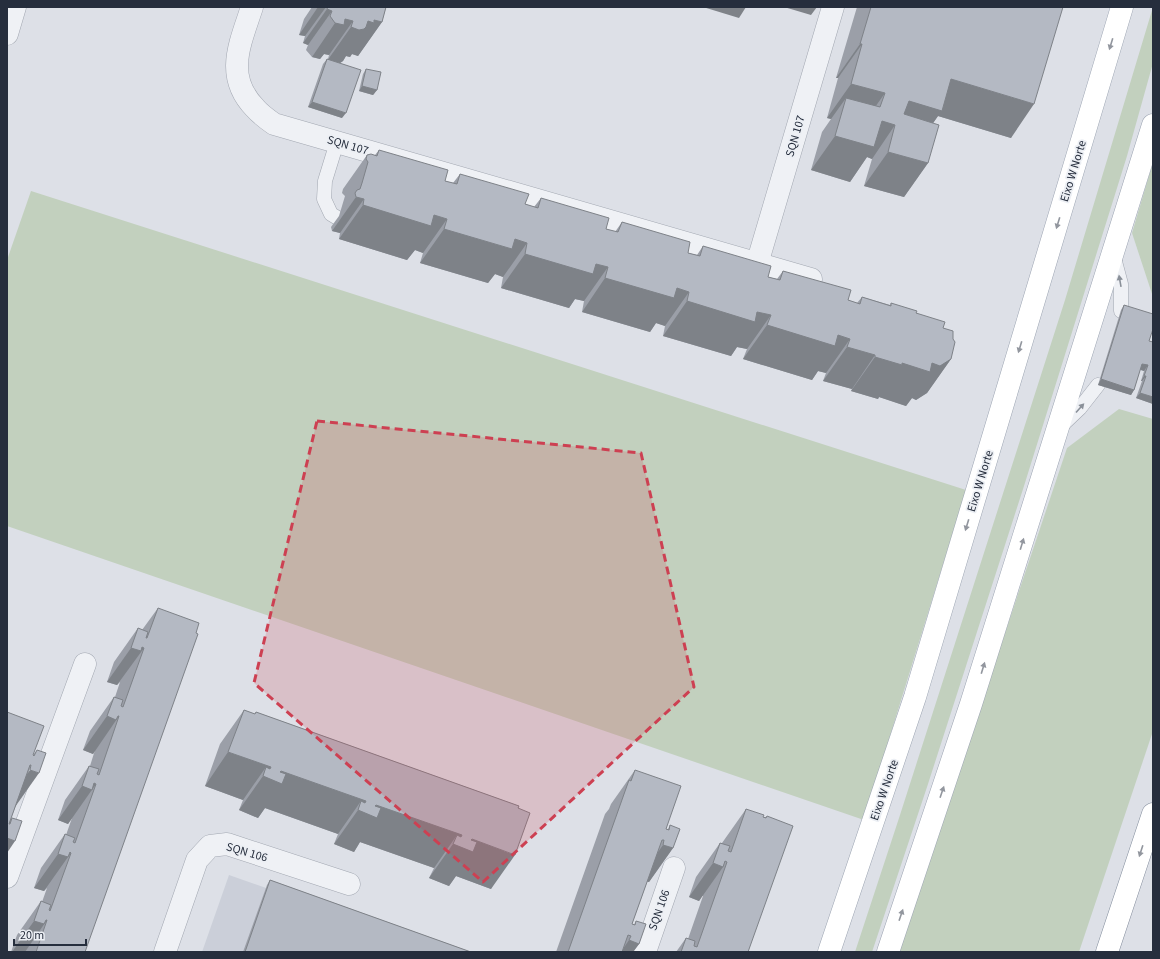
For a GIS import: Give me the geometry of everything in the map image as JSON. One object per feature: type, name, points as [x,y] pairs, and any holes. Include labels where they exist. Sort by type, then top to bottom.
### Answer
[{"type":"main road","name":"Eixo W Norte","points":[[829,952],[917,689],[1122,7]]},
{"type":"main road","points":[[888,952],[971,704],[1153,125]]},
{"type":"main road","points":[[1107,952],[1153,814]]},
{"type":"street","points":[[7,34],[15,7]]},
{"type":"street","name":"SQN 107","points":[[252,7],[237,52],[237,76],[242,92],[255,108],[274,124],[829,284]]},
{"type":"street","name":"SQN 107","points":[[757,264],[833,7]]},
{"type":"street","points":[[7,877],[86,664]]},
{"type":"street","name":"SQN 106","points":[[165,952],[197,860],[210,846],[227,844],[349,884]]},
{"type":"street","name":"SQN 106","points":[[645,952],[674,868]]},
{"type":"lane","points":[[337,142],[326,181],[324,199],[331,214],[341,220]]},
{"type":"lane","points":[[1113,253],[1121,284],[1121,311]]},
{"type":"lane","points":[[1058,428],[1080,408],[1098,384]]},
{"type":"highlighted area","points":[[317,421],[641,453],[694,687],[483,882],[254,683]]},
{"type":"shaded area","points":[[229,875],[450,952],[202,952]]},
{"type":"green space","points":[[1153,7],[1153,63],[1127,156],[1024,486],[872,952],[855,952],[1065,300]]},
{"type":"green space","points":[[1153,162],[1153,297],[1132,233]]},
{"type":"green space","points":[[31,191],[966,490],[864,820],[7,526],[7,260]]},
{"type":"green space","points":[[1119,409],[1153,419],[1153,731],[1079,952],[898,952],[1067,448]]},
{"type":"building","points":[[328,7],[386,7],[382,22],[374,20],[374,23],[368,21],[364,29],[359,30],[351,27],[353,21],[345,19],[344,25],[335,23],[330,16],[332,11],[327,9]]},
{"type":"building","points":[[871,7],[1063,7],[1034,104],[951,79],[942,111],[909,101],[904,114],[939,125],[928,163],[888,152],[895,125],[882,121],[874,147],[835,136],[846,98],[880,107],[885,93],[851,84],[862,44],[860,44]]},
{"type":"building","points":[[327,59],[361,70],[346,113],[312,102]]},
{"type":"building","points":[[366,69],[381,72],[377,90],[362,86]]},
{"type":"building","points":[[379,150],[448,170],[445,181],[457,184],[460,174],[529,194],[525,204],[538,208],[541,198],[609,218],[606,229],[618,232],[622,222],[690,242],[688,253],[700,256],[703,246],[771,266],[768,277],[780,280],[783,271],[851,290],[848,300],[860,304],[862,297],[891,306],[891,303],[917,311],[916,313],[945,322],[943,328],[953,331],[953,339],[955,342],[951,359],[940,366],[932,363],[930,372],[902,363],[902,365],[847,347],[850,339],[838,335],[835,346],[767,325],[771,315],[757,312],[755,322],[687,301],[689,292],[677,288],[674,298],[605,278],[608,267],[596,264],[593,274],[525,254],[527,243],[515,239],[512,249],[444,229],[447,219],[434,215],[431,226],[363,205],[364,199],[356,197],[355,193],[360,189],[362,183],[368,162],[366,159],[367,155],[371,154],[377,156]]},
{"type":"building","points":[[1124,305],[1153,314],[1153,329],[1149,341],[1153,342],[1153,397],[1140,393],[1148,365],[1142,364],[1134,390],[1101,379]]},
{"type":"building","points":[[158,608],[199,623],[196,633],[198,634],[85,952],[36,952],[47,920],[44,924],[34,921],[41,901],[51,905],[50,911],[71,853],[70,852],[68,857],[58,854],[65,834],[75,838],[73,842],[75,843],[96,784],[94,783],[92,790],[82,786],[89,766],[99,769],[97,774],[99,775],[119,716],[116,720],[107,716],[114,697],[123,700],[121,706],[123,707],[144,648],[142,647],[141,651],[131,648],[138,628],[148,632],[147,638]]},
{"type":"building","points":[[244,710],[255,714],[256,712],[519,806],[518,808],[530,813],[515,855],[472,839],[471,840],[477,842],[473,852],[453,844],[457,835],[461,837],[462,835],[376,805],[375,806],[381,808],[377,818],[358,810],[361,801],[365,803],[366,801],[281,771],[280,772],[286,774],[282,784],[263,776],[266,767],[270,769],[271,767],[228,752]]},
{"type":"building","points":[[7,712],[44,726],[33,755],[34,756],[37,750],[46,753],[39,773],[30,770],[30,765],[9,824],[12,818],[22,821],[15,841],[7,838]]},
{"type":"building","points":[[635,770],[681,786],[666,829],[669,830],[670,825],[680,829],[673,848],[663,845],[664,840],[662,840],[632,924],[635,925],[636,921],[646,924],[639,944],[629,940],[631,936],[628,935],[622,952],[568,952],[629,780],[631,781]]},
{"type":"building","points":[[746,809],[764,815],[763,817],[766,818],[767,816],[793,826],[748,952],[681,952],[686,938],[695,941],[694,946],[697,947],[727,862],[725,861],[723,867],[713,863],[720,843],[730,846],[728,851],[731,852]]},
{"type":"building","points":[[270,880],[471,952],[245,952]]}]
